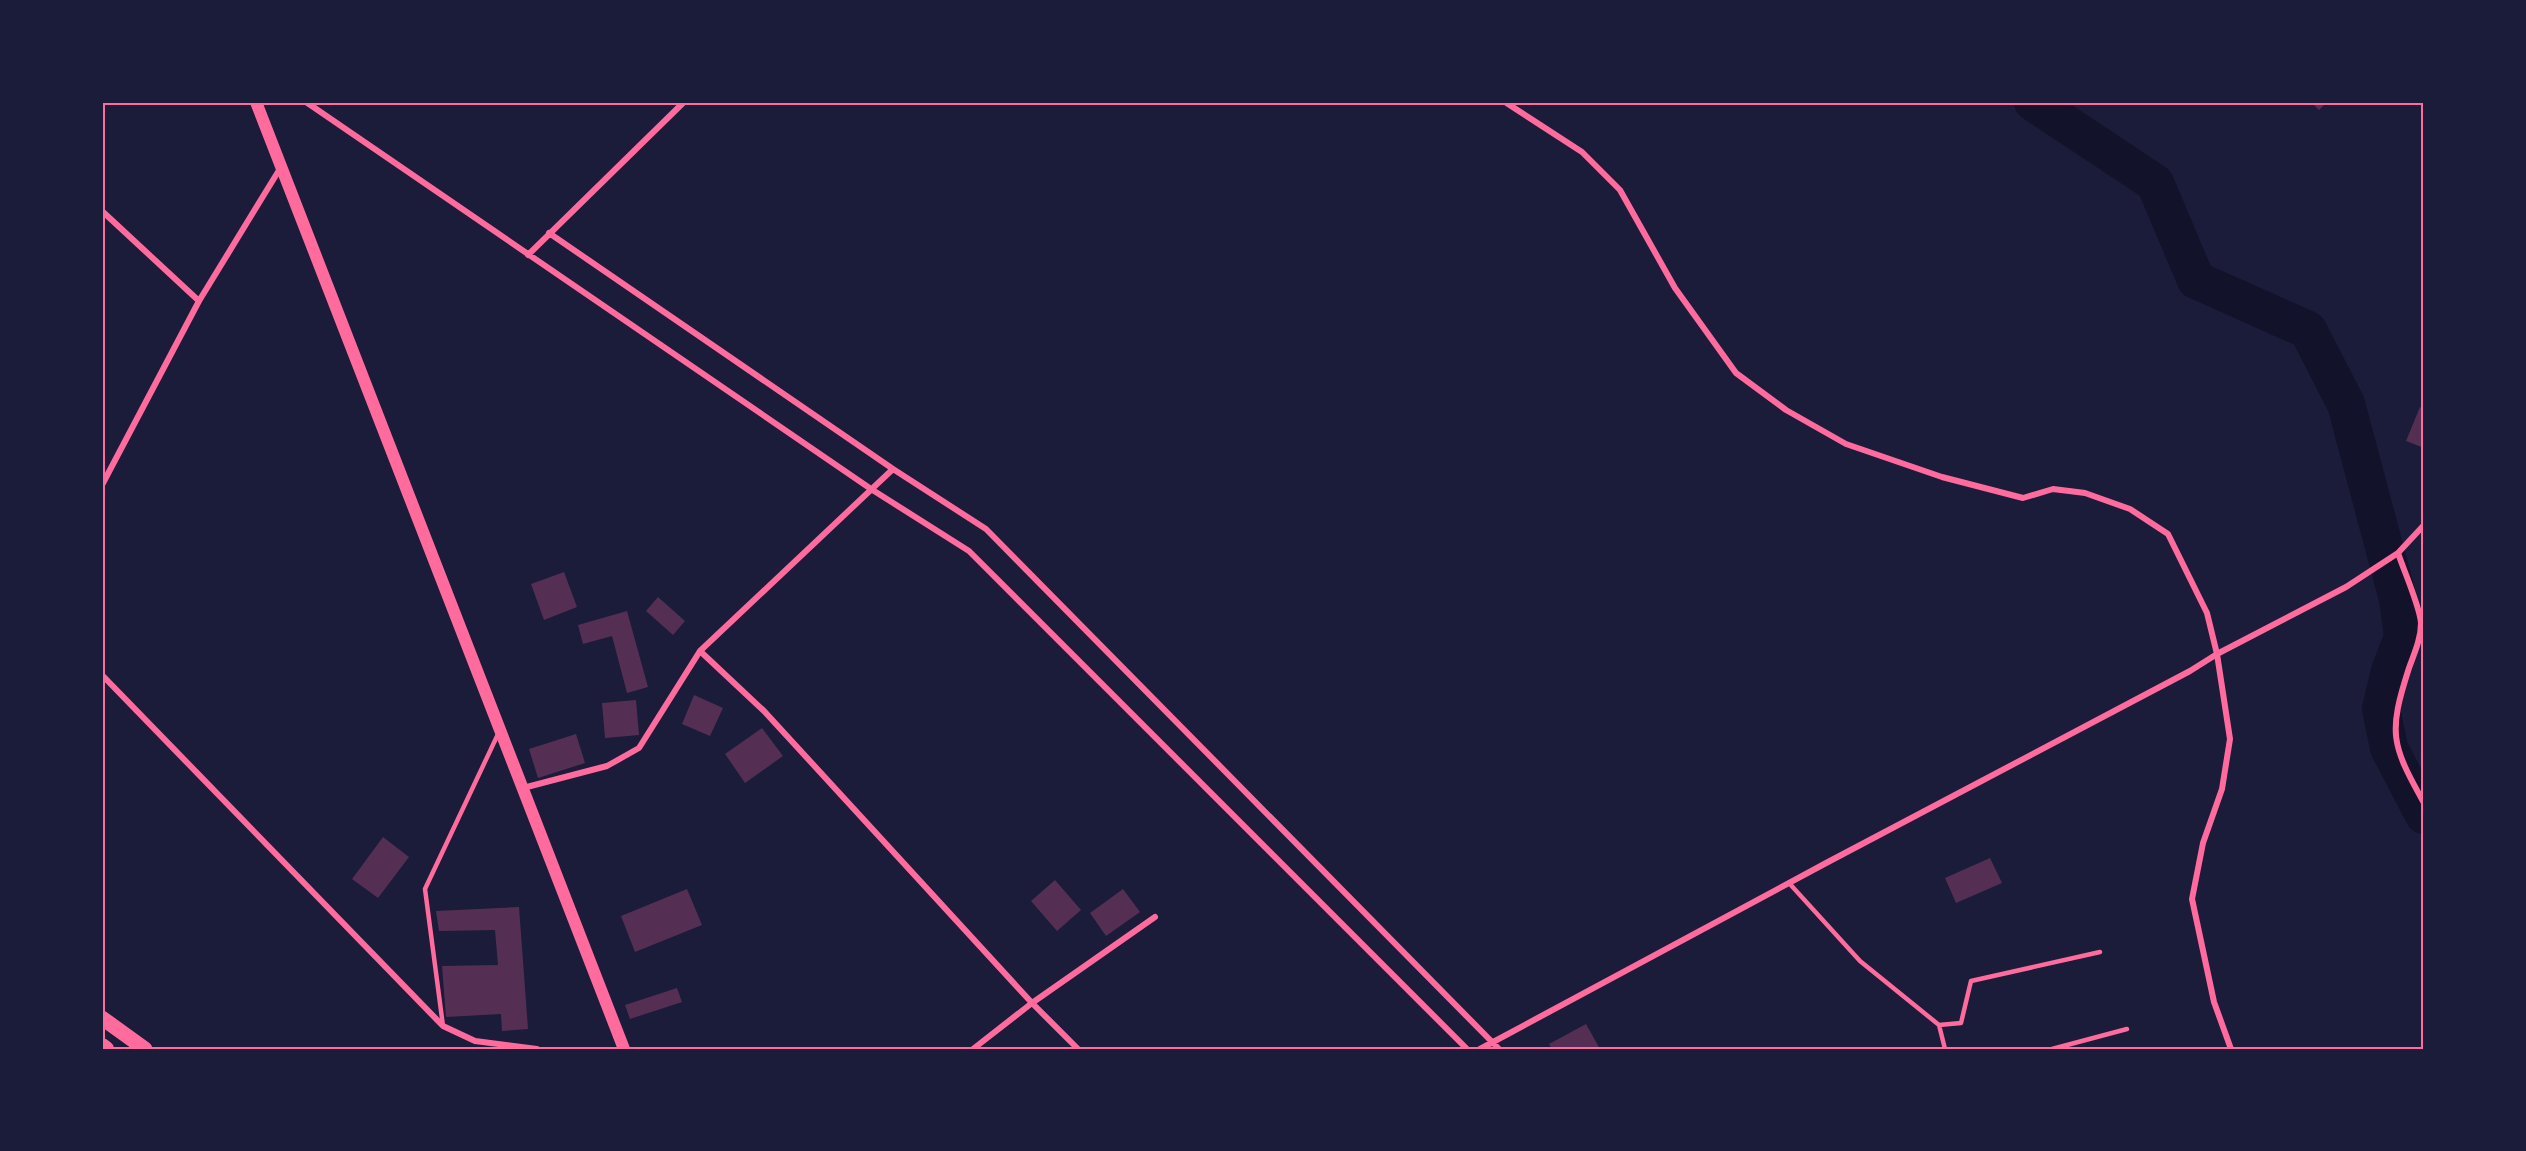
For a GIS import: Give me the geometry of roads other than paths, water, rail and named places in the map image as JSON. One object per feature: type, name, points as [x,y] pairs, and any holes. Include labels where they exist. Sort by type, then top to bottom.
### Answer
[{"type":"highway","points":[[102,1046],[106,1049]]},
{"type":"main road","points":[[256,102],[624,1049]]},
{"type":"main road","points":[[102,1017],[145,1049]]},
{"type":"main road","points":[[616,1033],[619,1049]]},
{"type":"street","points":[[306,102],[871,489],[969,551],[1467,1049]]},
{"type":"street","points":[[528,255],[684,102]]},
{"type":"street","points":[[1505,102],[1582,152],[1620,190],[1675,288],[1736,373],[1786,410],[1846,444],[1942,477],[2023,498],[2053,489],[2085,492],[2130,509],[2168,534],[2206,613],[2217,654],[2230,739],[2222,789],[2203,843],[2192,899],[2214,1002],[2231,1049]]},
{"type":"street","points":[[102,486],[199,301],[281,167]]},
{"type":"street","points":[[102,211],[199,301]]},
{"type":"street","points":[[549,232],[893,469],[986,529],[1499,1049]]},
{"type":"street","points":[[521,788],[607,766],[639,748],[700,651],[893,469]]},
{"type":"street","points":[[1480,1049],[2190,671],[2217,654],[2346,588],[2398,553],[2424,525]]},
{"type":"street","points":[[2398,553],[2421,622],[2419,637],[2397,706],[2394,729],[2399,756],[2424,803]]},
{"type":"street","points":[[700,651],[764,711],[1032,1003],[1078,1049]]},
{"type":"street","points":[[102,675],[443,1026],[476,1041],[537,1049]]},
{"type":"street","points":[[973,1049],[1032,1003],[1155,917]]},
{"type":"lane","points":[[443,1026],[424,889],[499,731]]},
{"type":"lane","points":[[1789,883],[1860,961],[1939,1025],[1946,1049]]},
{"type":"lane","points":[[1939,1025],[1961,1023],[1971,981],[2100,952]]},
{"type":"lane","points":[[2052,1049],[2127,1029]]},
{"type":"waterway","points":[[2033,102],[2155,183],[2196,280],[2308,330],[2346,404],[2398,599],[2403,637],[2390,671],[2381,709],[2389,748],[2424,815]]}]
